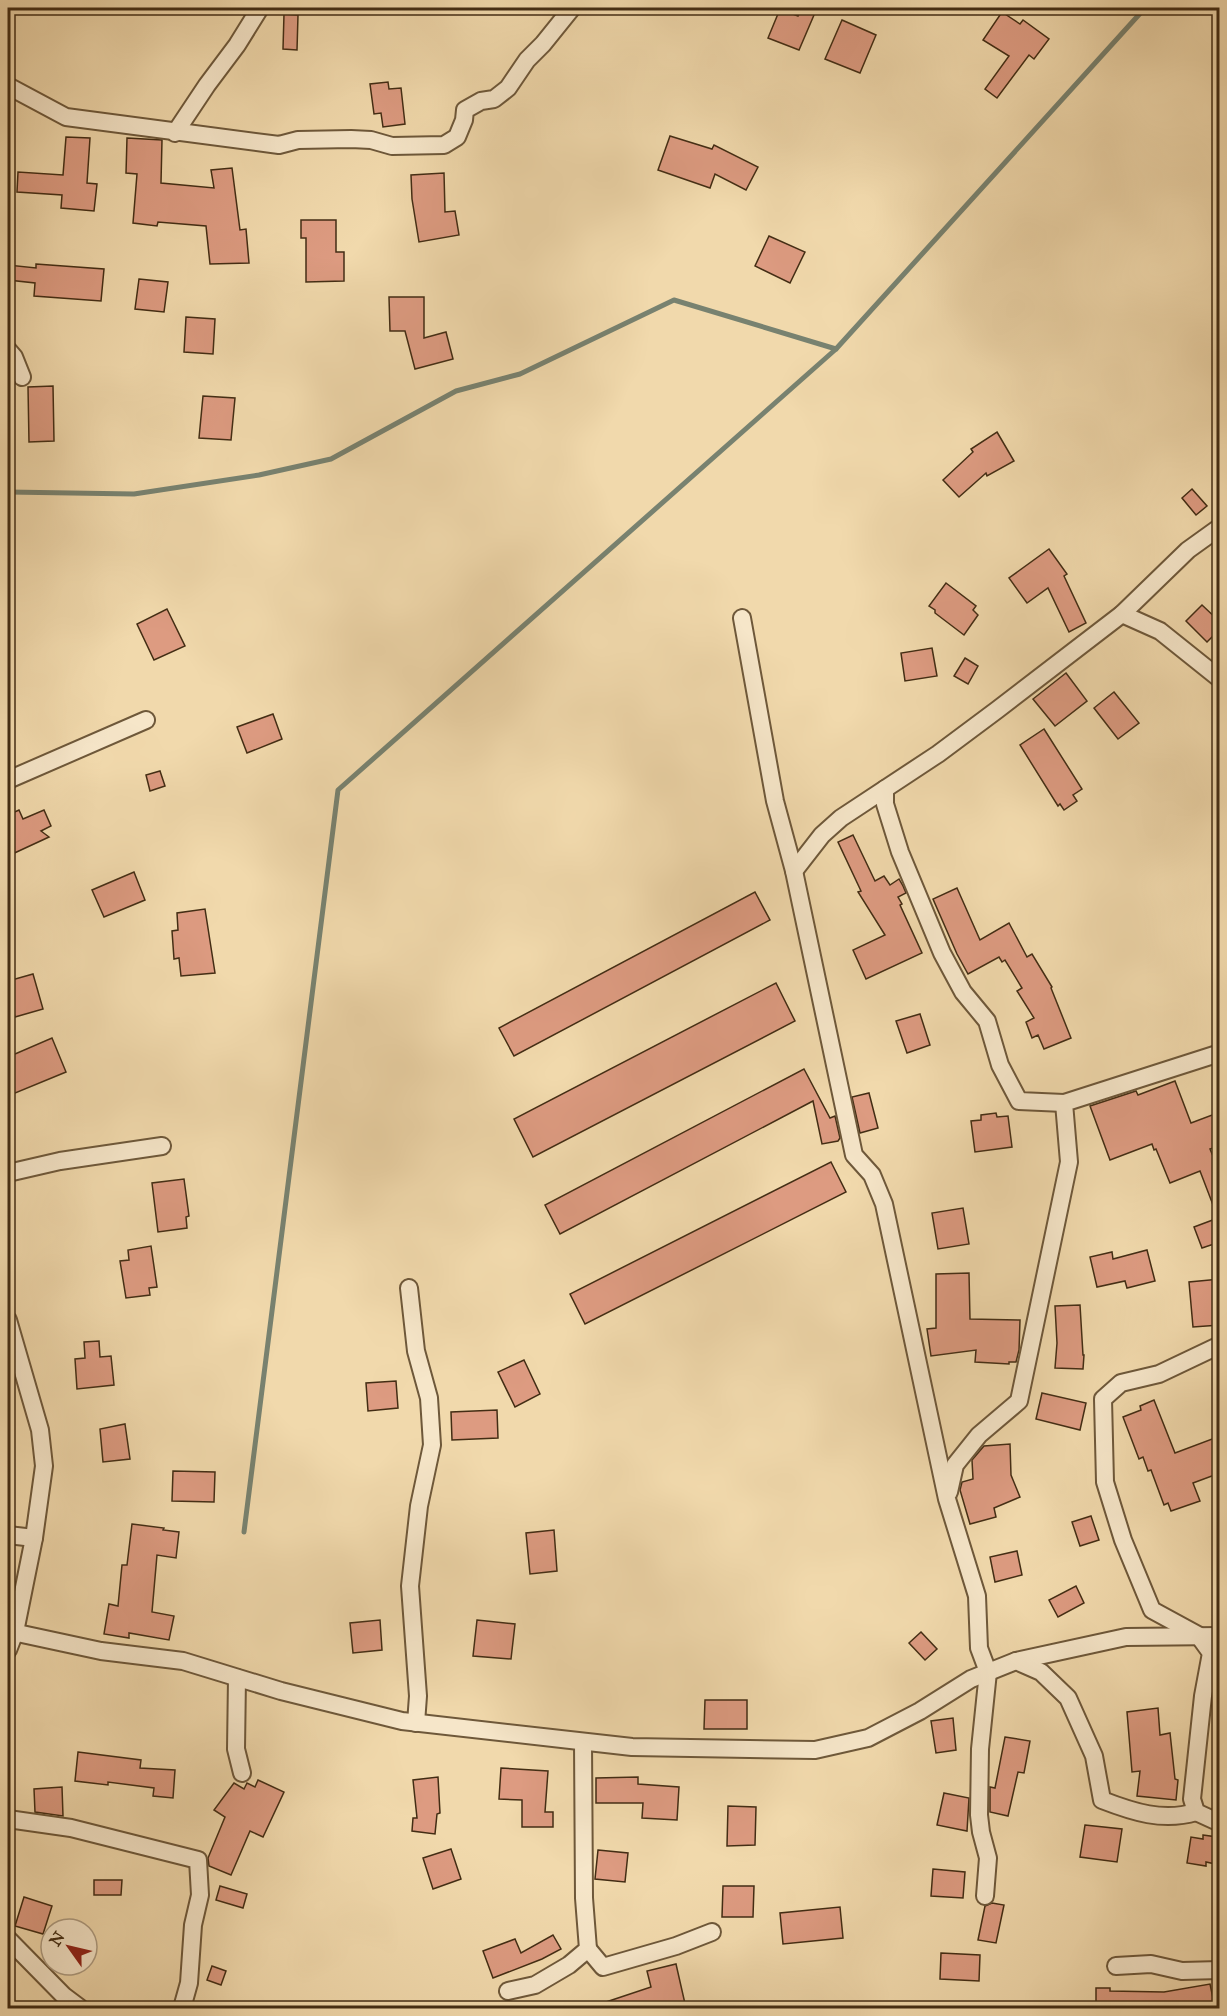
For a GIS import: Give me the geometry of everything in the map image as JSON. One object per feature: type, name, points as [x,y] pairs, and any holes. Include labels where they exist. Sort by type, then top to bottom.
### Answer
[{"type":"street","points":[[175,133],[242,38],[260,8]]},
{"type":"street","points":[[8,86],[66,117],[175,133],[279,146],[298,140],[351,139],[370,140],[392,146],[444,145],[457,137],[465,110],[481,101],[494,99],[508,88],[527,60],[572,8]]},
{"type":"street","points":[[8,350],[14,357],[22,377]]},
{"type":"street","points":[[794,871],[822,835],[841,818],[938,754],[997,710],[1122,614],[1188,550],[1220,527]]},
{"type":"street","points":[[1122,614],[1160,631],[1220,680]]},
{"type":"street","points":[[742,618],[776,801],[794,871],[854,1155],[872,1175],[884,1204],[947,1499],[977,1596],[979,1648],[988,1672],[980,1749],[979,1815],[988,1858],[985,1896]]},
{"type":"street","points":[[8,780],[146,720]]},
{"type":"street","points":[[885,789],[885,804],[900,852],[942,952],[963,992],[987,1021],[1000,1065],[1019,1101],[1064,1103],[1220,1053]]},
{"type":"street","points":[[947,1499],[955,1465],[979,1435],[1019,1401],[1069,1162],[1064,1103]]},
{"type":"street","points":[[8,1173],[60,1161],[162,1146]]},
{"type":"street","points":[[409,1288],[416,1351],[429,1398],[432,1445],[419,1506],[410,1586],[418,1696],[416,1723]]},
{"type":"street","points":[[8,1320],[11,1340],[40,1430],[44,1466],[34,1538],[8,1650]]},
{"type":"street","points":[[1196,1812],[1192,1799],[1203,1696],[1211,1653],[1198,1635],[1152,1610],[1123,1540],[1105,1482],[1103,1399],[1121,1383],[1159,1374],[1220,1345]]},
{"type":"street","points":[[8,1535],[34,1538]]},
{"type":"street","points":[[11,1632],[101,1651],[183,1661],[303,1697],[402,1721],[632,1747],[815,1750],[868,1738],[920,1711],[971,1679],[1016,1661],[1126,1637],[1220,1636]]},
{"type":"street","points":[[1016,1661],[1041,1671],[1068,1698],[1094,1756],[1102,1800],[1132,1812],[1167,1817],[1196,1812],[1220,1822]]},
{"type":"street","points":[[237,1678],[236,1749],[242,1773]]},
{"type":"street","points":[[584,1742],[584,1898],[588,1949],[603,1967],[676,1946],[712,1932]]},
{"type":"street","points":[[8,1819],[71,1828],[198,1860],[200,1895],[194,1925],[189,1983],[182,2008]]},
{"type":"street","points":[[8,1939],[64,1996],[80,2008]]},
{"type":"street","points":[[508,1991],[535,1985],[569,1965],[588,1949]]},
{"type":"street","points":[[1116,1966],[1151,1964],[1182,1971],[1220,1970]]},
{"type":"building","points":[[802,8],[817,8],[799,50],[768,38],[780,9],[798,16]]},
{"type":"building","points":[[1002,12],[1020,24],[1023,20],[1049,39],[1034,59],[1029,55],[997,98],[985,89],[1009,56],[983,40]]},
{"type":"building","points":[[284,14],[298,15],[297,50],[283,49]]},
{"type":"building","points":[[842,20],[876,35],[860,73],[825,59]]},
{"type":"building","points":[[388,82],[389,89],[401,88],[405,124],[383,127],[381,113],[374,114],[370,84]]},
{"type":"building","points":[[670,136],[712,149],[714,145],[758,167],[746,190],[715,174],[710,188],[658,170]]},
{"type":"building","points":[[66,137],[90,138],[87,183],[97,184],[94,211],[61,208],[62,195],[17,192],[18,172],[63,175]]},
{"type":"building","points":[[127,138],[162,140],[161,183],[214,188],[211,170],[232,168],[240,230],[246,229],[249,263],[210,264],[206,226],[158,222],[157,226],[133,223],[137,174],[126,173]]},
{"type":"building","points":[[444,173],[445,212],[455,211],[459,235],[419,242],[412,199],[411,175]]},
{"type":"building","points":[[301,220],[336,220],[336,252],[344,252],[344,281],[306,282],[306,238],[301,238]]},
{"type":"building","points":[[769,236],[805,252],[790,283],[755,266]]},
{"type":"building","points":[[36,264],[104,269],[101,301],[34,296],[35,283],[8,280],[8,265],[36,268]]},
{"type":"building","points":[[139,279],[168,282],[164,312],[135,309]]},
{"type":"building","points":[[389,297],[424,297],[424,338],[446,332],[453,359],[415,369],[405,331],[390,331]]},
{"type":"building","points":[[186,317],[215,319],[213,354],[184,352]]},
{"type":"building","points":[[53,386],[54,441],[29,442],[28,387]]},
{"type":"building","points":[[203,396],[235,398],[231,440],[199,438]]},
{"type":"building","points":[[997,432],[1014,461],[987,476],[986,473],[959,497],[943,480],[973,452],[971,449]]},
{"type":"building","points":[[1192,489],[1207,506],[1196,515],[1182,498]]},
{"type":"building","points":[[1049,549],[1067,574],[1064,576],[1086,623],[1069,632],[1048,588],[1027,603],[1009,578]]},
{"type":"building","points":[[946,583],[976,606],[973,610],[978,615],[964,635],[929,606]]},
{"type":"building","points":[[1202,605],[1220,622],[1220,629],[1207,642],[1186,621]]},
{"type":"building","points":[[167,609],[185,646],[154,660],[137,624]]},
{"type":"building","points":[[932,648],[937,676],[905,681],[901,653]]},
{"type":"building","points":[[965,658],[978,666],[968,684],[954,676]]},
{"type":"building","points":[[1066,673],[1087,701],[1055,726],[1033,699]]},
{"type":"building","points":[[1114,692],[1139,723],[1118,739],[1094,708]]},
{"type":"building","points":[[273,714],[282,739],[247,753],[237,727]]},
{"type":"building","points":[[1044,729],[1082,789],[1073,795],[1077,801],[1064,810],[1060,804],[1058,806],[1020,745]]},
{"type":"building","points":[[160,771],[165,786],[150,791],[146,775]]},
{"type":"building","points":[[19,810],[23,819],[44,810],[51,826],[41,831],[49,837],[8,856],[8,815]]},
{"type":"building","points":[[853,835],[875,881],[884,876],[890,885],[899,879],[906,893],[898,897],[902,904],[900,905],[922,953],[866,979],[853,950],[885,935],[858,892],[861,891],[838,842]]},
{"type":"building","points":[[134,872],[145,900],[104,917],[92,890]]},
{"type":"building","points":[[957,888],[980,940],[1009,923],[1027,957],[1032,954],[1052,987],[1071,1038],[1044,1049],[1038,1035],[1032,1038],[1026,1022],[1034,1018],[1017,991],[1022,988],[1005,960],[1002,962],[999,957],[968,974],[933,899]]},
{"type":"building","points":[[755,892],[770,920],[514,1056],[499,1028]]},
{"type":"building","points":[[205,909],[215,973],[181,976],[179,958],[174,959],[172,931],[178,930],[177,913]]},
{"type":"building","points":[[33,974],[43,1009],[15,1017],[8,981]]},
{"type":"building","points":[[776,983],[795,1021],[533,1157],[514,1119]]},
{"type":"building","points":[[920,1014],[930,1045],[907,1053],[896,1021]]},
{"type":"building","points":[[52,1038],[66,1072],[8,1096],[8,1057]]},
{"type":"building","points":[[804,1069],[830,1118],[835,1116],[840,1138],[838,1141],[822,1144],[813,1101],[560,1234],[545,1205]]},
{"type":"building","points":[[1175,1081],[1191,1123],[1220,1112],[1220,1146],[1210,1149],[1220,1173],[1220,1242],[1202,1248],[1194,1227],[1218,1218],[1200,1171],[1170,1183],[1152,1144],[1110,1160],[1090,1106],[1136,1091],[1138,1095]]},
{"type":"building","points":[[869,1093],[878,1128],[860,1133],[852,1097]]},
{"type":"building","points":[[996,1113],[997,1117],[1008,1116],[1012,1147],[975,1152],[971,1121],[981,1120],[981,1115]]},
{"type":"building","points":[[831,1162],[846,1192],[585,1324],[570,1294]]},
{"type":"building","points":[[184,1179],[189,1216],[186,1217],[187,1228],[158,1232],[152,1183]]},
{"type":"building","points":[[963,1208],[969,1244],[938,1249],[932,1213]]},
{"type":"building","points":[[151,1246],[157,1287],[149,1288],[150,1295],[126,1298],[120,1261],[129,1260],[128,1250]]},
{"type":"building","points":[[1147,1250],[1155,1281],[1127,1288],[1125,1281],[1097,1287],[1090,1257],[1112,1252],[1113,1259]]},
{"type":"building","points":[[969,1273],[970,1319],[1020,1320],[1019,1350],[1016,1362],[1009,1362],[1009,1364],[975,1362],[976,1350],[931,1356],[927,1329],[936,1328],[936,1274]]},
{"type":"building","points":[[1220,1279],[1220,1325],[1193,1327],[1189,1282]]},
{"type":"building","points":[[1080,1305],[1083,1369],[1055,1368],[1057,1343],[1055,1306]]},
{"type":"building","points":[[99,1341],[100,1357],[111,1356],[114,1385],[77,1389],[75,1359],[85,1358],[84,1342]]},
{"type":"building","points":[[524,1360],[540,1394],[515,1407],[498,1372]]},
{"type":"building","points":[[396,1381],[398,1408],[368,1411],[366,1383]]},
{"type":"building","points":[[1042,1393],[1086,1403],[1080,1430],[1036,1419]]},
{"type":"building","points":[[1154,1400],[1175,1453],[1220,1436],[1220,1473],[1193,1483],[1200,1501],[1171,1511],[1168,1503],[1164,1505],[1151,1470],[1148,1471],[1143,1457],[1139,1459],[1123,1417],[1141,1410],[1140,1406]]},
{"type":"building","points":[[497,1410],[498,1438],[452,1440],[451,1412]]},
{"type":"building","points":[[125,1424],[130,1459],[103,1462],[100,1429]]},
{"type":"building","points":[[1010,1444],[1011,1475],[1020,1497],[994,1508],[996,1517],[970,1524],[960,1490],[962,1482],[973,1479],[972,1460],[984,1446]]},
{"type":"building","points":[[173,1471],[215,1472],[214,1502],[172,1501]]},
{"type":"building","points":[[1091,1516],[1099,1540],[1080,1546],[1072,1522]]},
{"type":"building","points":[[132,1524],[179,1532],[176,1558],[157,1555],[152,1612],[174,1616],[169,1640],[129,1633],[129,1638],[104,1634],[109,1604],[118,1606],[122,1565],[127,1565]]},
{"type":"building","points":[[554,1530],[557,1571],[530,1574],[526,1533]]},
{"type":"building","points":[[1017,1551],[1022,1575],[995,1582],[990,1557]]},
{"type":"building","points":[[1076,1586],[1084,1603],[1058,1617],[1049,1600]]},
{"type":"building","points":[[380,1620],[382,1650],[353,1653],[350,1623]]},
{"type":"building","points":[[477,1620],[515,1624],[511,1659],[473,1656]]},
{"type":"building","points":[[921,1632],[937,1649],[925,1660],[909,1643]]},
{"type":"building","points":[[705,1700],[747,1700],[747,1729],[704,1729]]},
{"type":"building","points":[[1158,1708],[1160,1735],[1170,1733],[1175,1779],[1178,1780],[1176,1800],[1137,1796],[1140,1771],[1132,1772],[1127,1712]]},
{"type":"building","points":[[953,1718],[956,1750],[936,1753],[931,1721]]},
{"type":"building","points":[[1005,1737],[1030,1741],[1024,1773],[1018,1772],[1008,1816],[990,1812],[990,1787],[995,1788]]},
{"type":"building","points":[[78,1752],[141,1760],[140,1768],[175,1770],[173,1798],[153,1796],[154,1788],[108,1782],[108,1785],[75,1781]]},
{"type":"building","points":[[501,1768],[548,1771],[545,1812],[553,1812],[553,1827],[522,1827],[522,1800],[499,1799]]},
{"type":"building","points":[[438,1777],[440,1813],[437,1814],[435,1834],[412,1831],[413,1818],[417,1818],[413,1780]]},
{"type":"building","points":[[638,1777],[638,1784],[679,1787],[677,1820],[642,1818],[643,1803],[596,1803],[596,1778]]},
{"type":"building","points":[[258,1780],[284,1792],[263,1837],[250,1831],[231,1875],[209,1866],[208,1858],[225,1817],[214,1810],[234,1783],[244,1789],[247,1783],[255,1787]]},
{"type":"building","points":[[62,1787],[63,1816],[35,1812],[34,1789]]},
{"type":"building","points":[[944,1793],[969,1798],[967,1831],[937,1825]]},
{"type":"building","points":[[728,1806],[756,1807],[755,1845],[727,1846]]},
{"type":"building","points":[[1085,1825],[1122,1829],[1117,1862],[1080,1857]]},
{"type":"building","points":[[1203,1835],[1217,1837],[1216,1842],[1220,1842],[1220,1865],[1206,1862],[1206,1866],[1187,1863],[1191,1837],[1203,1839]]},
{"type":"building","points":[[451,1849],[461,1879],[433,1889],[423,1858]]},
{"type":"building","points":[[598,1850],[628,1853],[625,1882],[595,1879]]},
{"type":"building","points":[[933,1869],[965,1872],[963,1898],[931,1896]]},
{"type":"building","points":[[94,1880],[122,1880],[121,1895],[94,1895]]},
{"type":"building","points":[[220,1886],[247,1894],[243,1908],[216,1900]]},
{"type":"building","points":[[723,1886],[754,1886],[753,1917],[722,1917]]},
{"type":"building","points":[[24,1897],[52,1906],[48,1917],[39,1917],[39,1933],[15,1926]]},
{"type":"building","points":[[992,1903],[1004,1905],[996,1943],[978,1940],[985,1906]]},
{"type":"building","points":[[840,1907],[843,1938],[783,1944],[780,1913]]},
{"type":"building","points":[[553,1935],[561,1949],[493,1978],[483,1951],[515,1939],[521,1953]]},
{"type":"building","points":[[941,1953],[980,1955],[979,1981],[940,1979]]},
{"type":"building","points":[[676,1964],[686,2008],[595,2008],[594,2006],[651,1987],[647,1971]]},
{"type":"building","points":[[212,1966],[226,1971],[221,1985],[207,1980]]},
{"type":"building","points":[[1210,1984],[1215,2008],[1096,2008],[1096,1988],[1110,1988],[1110,1991],[1164,1992]]},
{"type":"waterway","points":[[244,1532],[338,790],[836,349],[1145,8]]},
{"type":"waterway","points":[[8,492],[134,494],[259,475],[331,459],[456,391],[520,374],[674,300],[836,349]]}]
